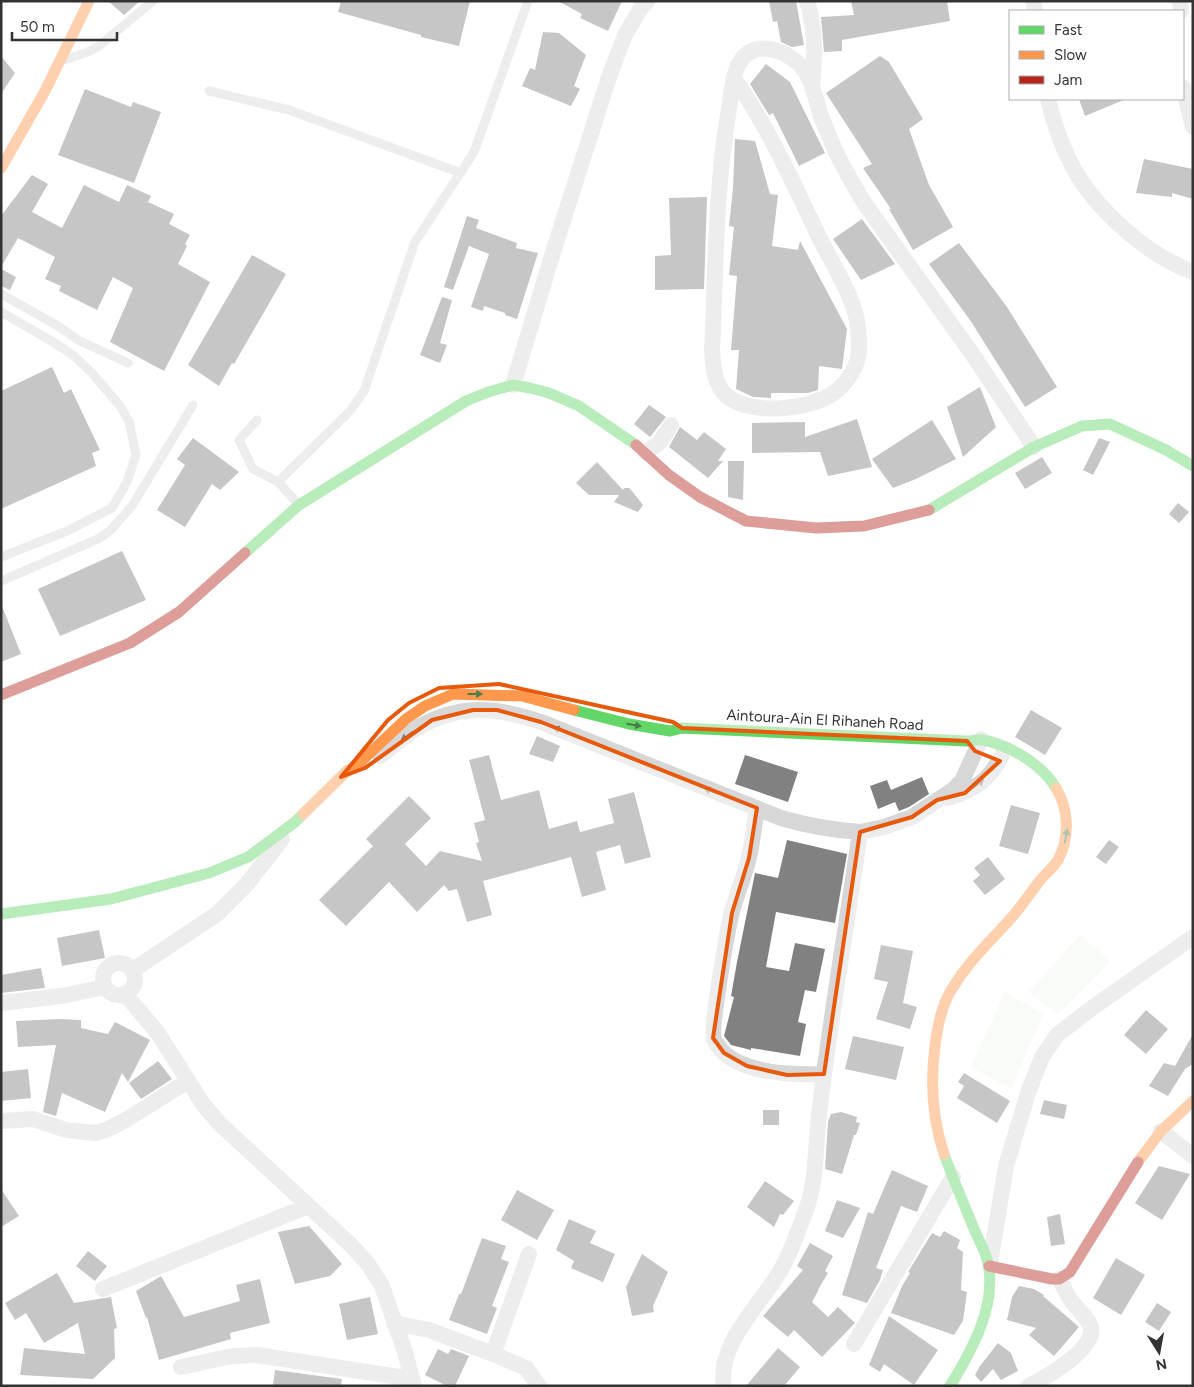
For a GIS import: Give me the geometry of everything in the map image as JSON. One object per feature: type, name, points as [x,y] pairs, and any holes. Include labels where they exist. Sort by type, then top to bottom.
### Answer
[{"type":"main road","points":[[1,168],[60,62],[88,1]]},
{"type":"main road","points":[[1,695],[130,643],[154,629],[179,612],[299,505],[466,401],[513,385],[530,388],[578,406],[610,426],[646,453],[669,475],[700,497],[746,521],[816,528],[864,526],[929,510],[1034,447],[1082,426],[1110,424],[1166,450],[1193,466]]},
{"type":"main road","name":"Aintoura-Ain El Rihaneh Road","points":[[1,914],[111,899],[209,873],[248,858],[295,822],[344,773],[358,752],[395,714],[409,702],[439,688],[452,689],[499,684],[520,686],[632,714],[673,722],[682,728],[812,736],[1023,756],[1040,769],[1062,798],[1067,814],[1067,833],[1064,846],[1056,862],[1042,877],[1022,906],[982,948],[950,992],[938,1025],[932,1075],[934,1118],[944,1155],[989,1266]]},
{"type":"main road","name":"Aintoura-Ain El Rihaneh Road","points":[[1042,877],[1047,854]]},
{"type":"main road","points":[[950,1386],[973,1347],[988,1298],[990,1285],[989,1266],[1059,1279],[1067,1275],[1141,1157],[1161,1131],[1193,1101]]},
{"type":"street","points":[[807,1],[812,19],[814,40],[812,86]]},
{"type":"street","points":[[513,385],[610,74],[625,35],[642,3]]},
{"type":"street","points":[[734,78],[774,141],[846,291],[856,319],[860,343],[857,360],[851,373],[835,392],[817,401],[796,407],[758,408],[727,396],[721,388],[713,367],[712,350],[720,171],[734,78],[738,66],[743,59],[757,49],[767,48],[777,51],[796,62],[806,71],[822,118],[849,179],[973,355],[1034,447]]},
{"type":"street","points":[[1184,91],[1193,127]]},
{"type":"street","points":[[1048,100],[1063,147],[1075,171],[1093,196],[1113,217],[1148,248],[1164,259],[1193,272]]},
{"type":"street","points":[[646,453],[660,442],[671,425]]},
{"type":"street","points":[[344,773],[355,774],[365,768],[416,729],[432,720],[473,710],[497,710],[541,722],[781,818],[807,826],[860,832],[884,827],[912,817],[953,790],[989,752]]},
{"type":"street","points":[[937,800],[965,793],[978,786],[990,774],[989,752]]},
{"type":"street","points":[[757,808],[749,858],[732,913],[715,1008],[714,1038],[724,1053],[747,1066],[787,1075],[824,1074]]},
{"type":"street","points":[[133,970],[217,914],[246,885],[295,822]]},
{"type":"street","points":[[724,1386],[723,1372],[727,1355],[735,1339],[782,1267],[808,1203],[814,1178],[824,1074],[860,832]]},
{"type":"street","points":[[989,1266],[1006,1166],[1029,1090],[1042,1057],[1056,1035],[1193,937]]},
{"type":"street","points":[[113,963],[124,963],[133,970],[135,981],[130,991],[126,994],[114,994],[105,987],[103,982],[105,971],[113,963]]},
{"type":"street","points":[[1,1003],[61,996],[105,987]]},
{"type":"street","points":[[126,994],[157,1032],[203,1104],[219,1124],[351,1245],[368,1264],[382,1286],[413,1382],[257,1355],[232,1356],[181,1367]]},
{"type":"street","points":[[1,1121],[33,1119],[66,1130],[95,1133],[124,1121],[188,1081]]},
{"type":"street","points":[[1161,1131],[1193,1156]]},
{"type":"street","points":[[854,1344],[953,1176]]},
{"type":"street","points":[[103,1289],[308,1206]]},
{"type":"street","points":[[493,1354],[529,1254]]},
{"type":"street","points":[[1029,1386],[1040,1381],[1072,1358],[1091,1337],[1091,1328],[1088,1322],[1069,1298],[1059,1279]]},
{"type":"street","points":[[394,1323],[429,1330],[526,1368],[539,1386]]},
{"type":"lane","points":[[60,62],[94,49],[153,1]]},
{"type":"lane","points":[[278,482],[350,411],[364,391],[415,242],[474,152],[528,1]]},
{"type":"lane","points":[[209,92],[289,110],[461,173]]},
{"type":"lane","points":[[1,294],[58,326],[78,340],[128,363]]},
{"type":"lane","points":[[1,312],[74,356],[105,388],[120,406],[129,421],[136,456],[127,482],[112,508],[67,531],[1,557]]},
{"type":"lane","points":[[1,581],[98,539],[110,531],[124,516],[194,405]]},
{"type":"lane","points":[[257,420],[239,440],[252,469],[278,482],[299,505]]},
{"type":"lane","points":[[112,508],[124,516]]},
{"type":"highlighted area","points":[[499,684],[673,722],[682,728],[967,741],[975,751],[1000,761],[965,793],[937,800],[912,817],[860,832],[824,1074],[787,1075],[747,1066],[724,1053],[713,1038],[732,913],[749,858],[757,808],[541,722],[497,710],[473,710],[432,720],[365,768],[341,777],[388,720],[409,703],[439,688]]},
{"type":"shaded area","points":[[1080,935],[1110,961],[1058,1014],[1029,992]]},
{"type":"shaded area","points":[[1005,992],[1043,1014],[1011,1089],[971,1067]]},
{"type":"building","points":[[108,1],[140,1],[124,15]]},
{"type":"building","points":[[341,1],[470,1],[459,46],[421,37],[421,35],[338,12]]},
{"type":"building","points":[[558,1],[622,1],[608,31],[580,18],[582,14]]},
{"type":"building","points":[[769,1],[796,1],[804,45],[792,47],[781,42],[777,21],[773,22]]},
{"type":"building","points":[[851,1],[947,1],[950,21],[842,40],[842,51],[824,52],[821,17],[854,15]]},
{"type":"building","points":[[543,32],[559,33],[586,55],[574,86],[580,89],[571,106],[522,86],[530,68],[535,70]]},
{"type":"building","points":[[1,56],[15,73],[1,94]]},
{"type":"building","points":[[880,56],[889,62],[923,119],[909,129],[929,185],[953,227],[913,250],[889,209],[891,209],[863,168],[872,164],[826,93]]},
{"type":"building","points":[[766,64],[790,82],[825,153],[799,166],[773,113],[769,115],[750,84]]},
{"type":"building","points":[[85,89],[131,107],[133,102],[161,112],[134,183],[58,155]]},
{"type":"building","points":[[1079,100],[1124,100],[1085,116]]},
{"type":"building","points":[[735,139],[755,141],[770,194],[778,195],[772,246],[798,250],[800,241],[847,329],[842,369],[819,366],[818,390],[808,393],[771,393],[771,398],[753,397],[736,389],[739,350],[731,350],[737,276],[729,275],[734,227],[729,226]]},
{"type":"building","points":[[1144,159],[1193,169],[1193,199],[1172,193],[1172,197],[1136,193]]},
{"type":"building","points":[[32,175],[48,184],[32,212],[62,228],[84,185],[119,202],[127,185],[151,196],[148,202],[174,214],[169,224],[190,235],[178,264],[210,282],[164,371],[110,342],[133,288],[113,277],[97,310],[59,291],[61,286],[45,279],[55,257],[18,238],[1,267],[1,216]]},
{"type":"building","points":[[707,197],[704,289],[655,290],[655,256],[671,255],[669,198]]},
{"type":"building","points":[[467,216],[479,220],[476,228],[517,243],[516,248],[538,253],[517,319],[484,306],[483,311],[471,307],[489,254],[469,246],[453,290],[444,287]]},
{"type":"building","points":[[862,219],[895,264],[861,280],[833,239]]},
{"type":"building","points":[[959,243],[1007,307],[1057,387],[1025,407],[970,320],[929,264]]},
{"type":"building","points":[[252,255],[286,274],[234,364],[232,363],[219,386],[188,365]]},
{"type":"building","points":[[1,269],[16,277],[10,290],[1,286]]},
{"type":"building","points":[[442,297],[452,300],[440,343],[447,345],[440,363],[420,355]]},
{"type":"building","points":[[52,367],[64,393],[71,389],[100,450],[92,453],[96,466],[1,509],[1,391]]},
{"type":"building","points":[[980,387],[996,427],[963,457],[947,407]]},
{"type":"building","points":[[649,405],[666,417],[650,437],[634,424]]},
{"type":"building","points":[[857,419],[872,467],[828,476],[820,452],[752,453],[752,423],[805,422],[805,437]]},
{"type":"building","points":[[932,420],[956,459],[893,488],[872,459]]},
{"type":"building","points":[[680,427],[697,440],[704,432],[726,449],[718,461],[723,461],[708,478],[669,447]]},
{"type":"building","points":[[193,438],[239,472],[220,490],[212,484],[185,527],[157,510],[185,465],[177,459]]},
{"type":"building","points":[[1099,438],[1110,442],[1093,475],[1083,470]]},
{"type":"building","points":[[1042,457],[1052,473],[1025,489],[1015,473]]},
{"type":"building","points":[[728,461],[744,461],[743,500],[728,497]]},
{"type":"building","points":[[597,462],[623,490],[624,488],[629,488],[632,491],[643,505],[638,512],[614,502],[619,495],[589,495],[576,483]]},
{"type":"building","points":[[1178,503],[1189,512],[1179,523],[1169,514]]},
{"type":"building","points":[[122,551],[146,600],[60,636],[38,589]]},
{"type":"building","points":[[1,607],[21,654],[1,662]]},
{"type":"building","points":[[1031,710],[1062,728],[1045,755],[1015,737]]},
{"type":"building","points":[[537,736],[560,746],[553,762],[529,754]]},
{"type":"building","points":[[489,755],[501,800],[539,790],[549,829],[577,821],[580,832],[614,823],[608,799],[634,792],[651,857],[625,864],[620,845],[596,852],[606,890],[582,897],[571,857],[483,881],[492,915],[467,922],[457,889],[449,891],[444,885],[417,912],[389,882],[346,926],[319,900],[373,846],[366,839],[409,796],[431,818],[405,844],[426,866],[440,851],[482,861],[476,843],[479,842],[474,823],[485,820],[469,760]]},
{"type":"building","points":[[745,755],[798,772],[788,802],[735,784]]},
{"type":"building","points":[[922,777],[929,794],[899,811],[895,802],[878,809],[870,786],[887,780],[891,790]]},
{"type":"building","points":[[1011,805],[1040,813],[1028,854],[999,846]]},
{"type":"building","points":[[787,840],[847,854],[835,923],[776,912],[766,967],[789,971],[795,943],[825,949],[816,992],[805,990],[798,1022],[806,1024],[800,1056],[751,1048],[751,1050],[731,1045],[724,1036],[734,997],[731,996],[755,873],[778,878]]},
{"type":"building","points":[[1109,840],[1119,847],[1106,864],[1096,857]]},
{"type":"building","points":[[988,857],[1005,879],[985,895],[973,881],[980,875],[974,868]]},
{"type":"building","points":[[99,930],[105,958],[62,966],[57,938]]},
{"type":"building","points":[[881,945],[913,951],[903,1003],[917,1007],[910,1029],[876,1019],[888,982],[874,979]]},
{"type":"building","points":[[41,968],[45,988],[1,993],[1,975]]},
{"type":"building","points":[[1146,1010],[1168,1029],[1146,1054],[1124,1035]]},
{"type":"building","points":[[81,1020],[81,1028],[108,1034],[115,1022],[150,1040],[128,1082],[122,1073],[105,1112],[62,1093],[56,1116],[43,1112],[56,1045],[18,1047],[16,1021]]},
{"type":"building","points":[[1193,1034],[1193,1064],[1185,1069],[1168,1096],[1149,1086],[1164,1063],[1175,1066]]},
{"type":"building","points":[[853,1036],[904,1047],[896,1080],[845,1069]]},
{"type":"building","points":[[158,1061],[172,1079],[141,1099],[129,1083]]},
{"type":"building","points":[[28,1069],[31,1098],[1,1101],[1,1072]]},
{"type":"building","points":[[964,1073],[1010,1101],[997,1123],[957,1098],[964,1086],[958,1082]]},
{"type":"building","points":[[1044,1100],[1067,1105],[1064,1119],[1040,1114]]},
{"type":"building","points":[[763,1110],[779,1110],[779,1125],[763,1125]]},
{"type":"building","points":[[841,1112],[857,1117],[856,1122],[860,1123],[856,1135],[854,1135],[842,1174],[825,1169],[828,1122],[831,1114]]},
{"type":"building","points":[[1159,1166],[1190,1174],[1162,1220],[1135,1203]]},
{"type":"building","points":[[892,1170],[928,1186],[917,1212],[901,1206],[876,1268],[883,1270],[880,1280],[867,1303],[842,1295],[868,1212],[873,1214]]},
{"type":"building","points":[[765,1181],[794,1201],[783,1215],[780,1214],[774,1227],[747,1207]]},
{"type":"building","points":[[1,1189],[19,1216],[1,1227]]},
{"type":"building","points":[[517,1190],[554,1210],[537,1240],[501,1220]]},
{"type":"building","points":[[837,1200],[860,1208],[843,1238],[825,1231]]},
{"type":"building","points":[[1060,1214],[1065,1244],[1051,1246],[1047,1217]]},
{"type":"building","points":[[569,1219],[596,1231],[590,1243],[615,1254],[603,1282],[571,1268],[574,1261],[556,1250]]},
{"type":"building","points":[[309,1226],[342,1264],[330,1276],[295,1284],[278,1232]]},
{"type":"building","points":[[944,1231],[960,1240],[957,1248],[963,1252],[961,1290],[967,1292],[963,1321],[954,1335],[891,1313],[902,1286],[910,1273],[908,1272],[932,1233],[940,1237]]},
{"type":"building","points":[[482,1238],[506,1246],[501,1259],[509,1262],[492,1306],[497,1308],[487,1334],[449,1320]]},
{"type":"building","points":[[810,1243],[833,1256],[825,1271],[828,1273],[818,1288],[812,1302],[828,1317],[838,1307],[855,1323],[822,1357],[794,1330],[788,1337],[763,1316],[803,1270],[797,1266]]},
{"type":"building","points":[[88,1251],[107,1266],[95,1281],[76,1266]]},
{"type":"building","points":[[642,1254],[668,1272],[653,1306],[654,1312],[632,1316],[626,1287]]},
{"type":"building","points":[[1116,1258],[1145,1275],[1121,1315],[1093,1298]]},
{"type":"building","points":[[57,1273],[74,1303],[111,1297],[117,1328],[114,1329],[115,1358],[93,1379],[20,1375],[24,1348],[85,1354],[78,1323],[44,1343],[26,1313],[15,1320],[5,1303]]},
{"type":"building","points":[[161,1276],[184,1317],[240,1301],[236,1285],[260,1279],[270,1323],[230,1333],[231,1339],[159,1360],[147,1317],[136,1291]]},
{"type":"building","points":[[1019,1286],[1034,1289],[1044,1295],[1079,1327],[1054,1356],[1029,1335],[1036,1328],[1007,1320],[1012,1297]]},
{"type":"building","points":[[370,1297],[378,1334],[347,1340],[339,1304]]},
{"type":"building","points":[[1157,1303],[1171,1312],[1159,1331],[1145,1322]]},
{"type":"building","points":[[889,1316],[938,1350],[914,1385],[884,1364],[880,1372],[869,1365]]},
{"type":"building","points":[[998,1343],[1011,1353],[1018,1371],[1001,1380],[993,1369],[981,1382],[975,1375]]},
{"type":"building","points":[[778,1348],[800,1367],[784,1386],[746,1386]]},
{"type":"building","points":[[438,1349],[448,1354],[451,1349],[469,1356],[455,1386],[447,1386],[425,1375]]},
{"type":"building","points":[[275,1370],[342,1379],[341,1386],[273,1385]]},
{"type":"traffic: fast","points":[[245,553],[299,505],[466,401],[513,385],[549,393],[579,406],[636,445]]},
{"type":"traffic: fast","points":[[929,510],[1034,447],[1082,426],[1110,424],[1166,450],[1193,466]]},
{"type":"traffic: fast","points":[[574,710],[629,724],[670,731],[682,728],[967,741],[983,740],[1003,746],[1024,757],[1042,771],[1056,788]]},
{"type":"traffic: fast","points":[[1,914],[111,899],[209,873],[248,857],[303,814]]},
{"type":"traffic: fast","points":[[944,1154],[986,1255],[990,1280],[989,1296],[974,1344],[950,1386]]},
{"type":"traffic: slow","points":[[1,168],[45,91],[89,1]]},
{"type":"traffic: slow","points":[[303,814],[348,770],[354,768],[406,719],[425,706],[453,694],[522,696],[574,710]]},
{"type":"traffic: slow","points":[[944,1154],[937,1127],[932,1087],[935,1046],[942,1010],[953,986],[961,975],[1013,916],[1058,860],[1065,842],[1066,814],[1056,788]]},
{"type":"traffic: slow","points":[[1138,1162],[1161,1131],[1193,1101]]},
{"type":"traffic: jam","points":[[636,445],[669,475],[700,497],[746,521],[816,528],[864,526],[929,510]]},
{"type":"traffic: jam","points":[[1,695],[130,643],[179,612],[245,553]]},
{"type":"traffic: jam","points":[[989,1266],[1052,1279],[1059,1279],[1070,1272],[1138,1162]]}]
